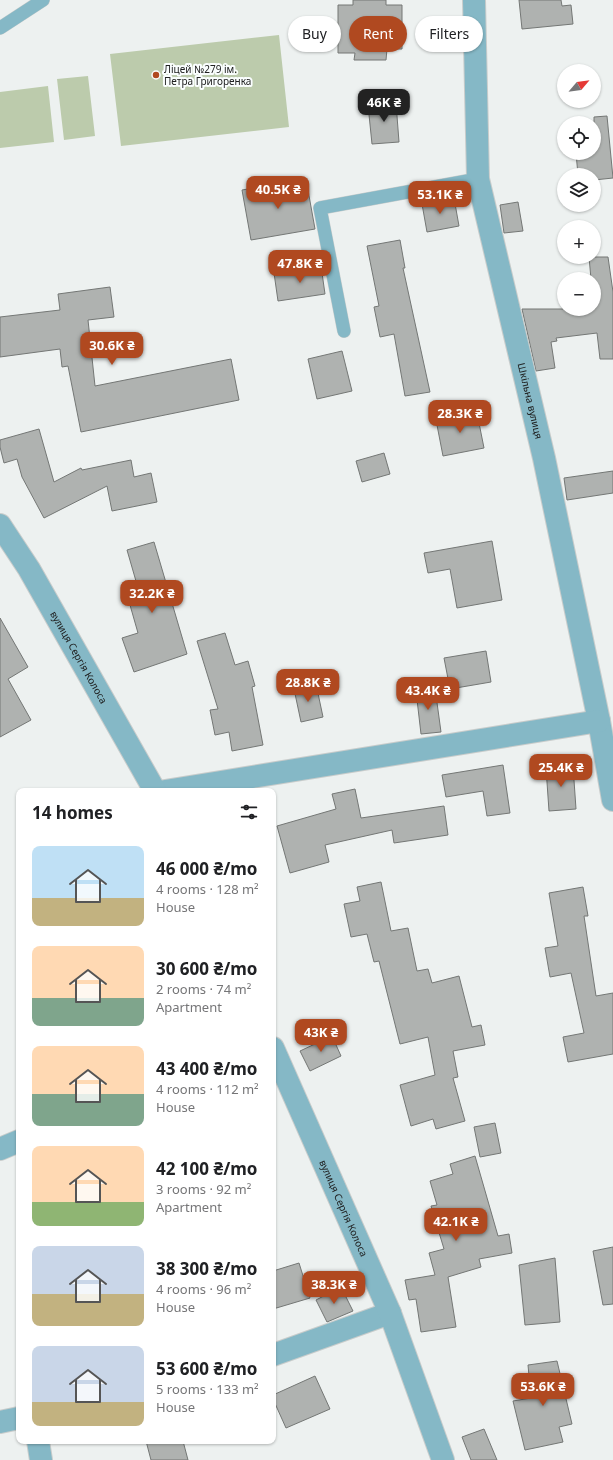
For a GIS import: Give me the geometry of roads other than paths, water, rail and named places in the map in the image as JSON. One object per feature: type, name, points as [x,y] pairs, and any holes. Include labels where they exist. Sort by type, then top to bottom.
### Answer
[{"type":"street","name":"Шкільна вулиця","points":[[474,0],[478,179],[544,458],[599,721],[613,800]]},
{"type":"street","name":"вулиця Сергія Колоса","points":[[0,526],[29,569],[153,788]]},
{"type":"street","points":[[184,788],[599,721]]},
{"type":"street","name":"вулиця Сергія Колоса","points":[[276,1055],[390,1313],[443,1460]]},
{"type":"street","points":[[0,1149],[16,1143]]},
{"type":"street","points":[[276,1354],[390,1313]]},
{"type":"street","points":[[0,1422],[16,1419]]},
{"type":"street","points":[[38,1444],[41,1460]]},
{"type":"lane","points":[[0,28],[43,0]]},
{"type":"lane","points":[[344,331],[320,208],[478,179]]},
{"type":"place","name":"Ліцей №279 ім. Петра Григоренка","points":[[156,75]]}]
